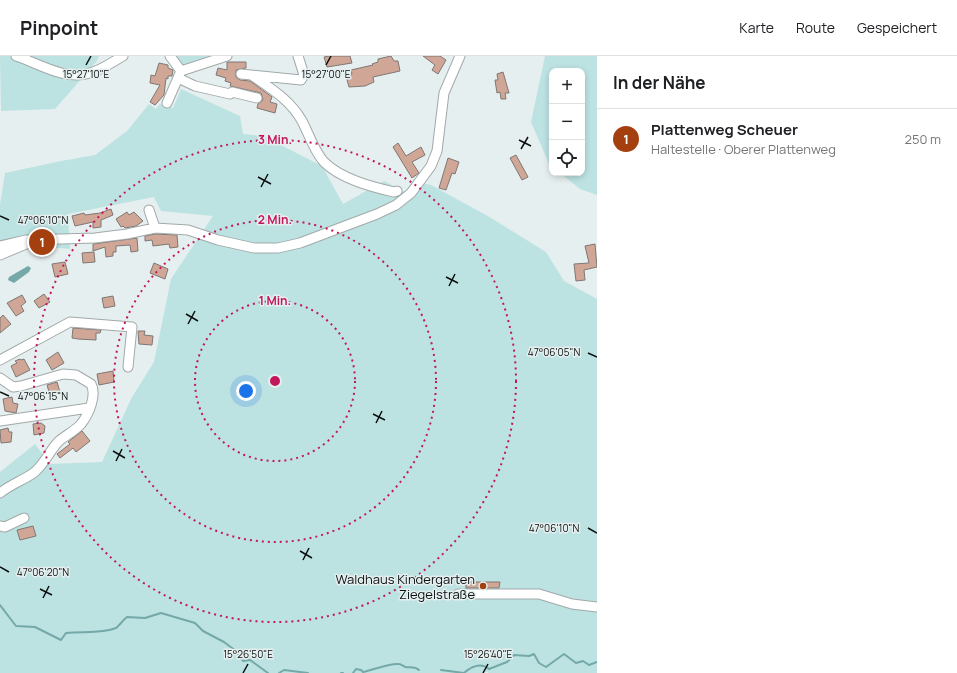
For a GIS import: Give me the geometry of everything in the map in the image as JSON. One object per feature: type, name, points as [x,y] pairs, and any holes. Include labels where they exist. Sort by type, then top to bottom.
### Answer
[{"type":"street","points":[[16,56],[44,67],[76,75],[88,74],[97,71],[123,56]]},
{"type":"street","points":[[170,56],[179,74],[195,86],[230,94],[232,92],[257,98]]},
{"type":"street","points":[[167,103],[179,74],[227,56]]},
{"type":"street","points":[[241,74],[301,80],[304,75],[298,56]]},
{"type":"street","points":[[0,246],[36,240],[94,238],[128,234],[155,228],[188,230],[218,240],[254,248],[278,248],[307,240],[330,230],[377,214],[396,205],[416,187],[432,166],[436,156],[444,93],[460,56]]},
{"type":"street","points":[[253,76],[281,96],[301,119],[326,163],[339,172],[371,187],[394,192],[397,191]]},
{"type":"street","points":[[149,210],[155,228]]},
{"type":"street","points":[[0,255],[36,240]]},
{"type":"street","points":[[0,360],[70,322],[132,327],[128,367]]},
{"type":"street","points":[[0,378],[13,387],[63,374],[83,378],[93,387],[93,399],[90,408],[81,423],[59,441],[41,466],[31,475],[8,486],[0,493]]},
{"type":"street","points":[[0,422],[90,408]]},
{"type":"street","points":[[0,526],[5,527],[24,518]]},
{"type":"street","points":[[458,594],[539,594],[572,604],[597,607]]},
{"type":"shaded area","points":[[0,56],[99,56],[97,61],[55,109],[1,111]]},
{"type":"shaded area","points":[[172,56],[232,56],[221,62],[181,69]]},
{"type":"shaded area","points":[[545,56],[597,56],[597,195],[580,189],[564,176],[585,176],[585,68],[549,68],[549,164],[531,122]]},
{"type":"shaded area","points":[[181,89],[240,116],[243,134],[263,136],[322,166],[343,204],[384,181],[405,192],[413,181],[431,185],[486,215],[546,252],[564,281],[597,299],[597,673],[0,673],[0,472],[35,444],[50,464],[102,462],[132,397],[154,362],[171,279],[213,216],[161,211],[154,197],[68,214],[70,249],[49,247],[0,253],[0,205],[5,173],[95,155],[127,131],[149,104],[156,109],[160,104],[173,108]]},
{"type":"shaded area","points":[[28,266],[31,268],[29,272],[14,283],[8,280],[9,277]]},
{"type":"building","points":[[350,56],[352,63],[327,67],[324,57]]},
{"type":"building","points":[[391,56],[394,61],[398,61],[400,71],[373,77],[374,82],[365,86],[349,87],[346,76],[352,74],[351,70],[373,65],[372,64],[378,62],[378,59]]},
{"type":"building","points":[[423,56],[440,56],[446,60],[438,74],[432,70],[435,65]]},
{"type":"building","points":[[227,62],[246,62],[246,68],[236,70],[236,77],[240,80],[250,81],[272,97],[270,102],[277,104],[275,113],[257,108],[258,104],[263,100],[261,93],[230,86],[231,83],[225,81],[226,78],[216,75],[218,68],[227,70]]},
{"type":"building","points":[[159,63],[168,65],[168,68],[173,70],[172,76],[168,76],[168,79],[166,78],[164,95],[155,105],[150,102],[160,85],[150,83],[151,75],[155,76]]},
{"type":"building","points":[[503,72],[509,93],[505,93],[506,99],[501,99],[500,92],[497,93],[495,80],[498,80],[497,74]]},
{"type":"building","points":[[398,143],[406,156],[421,147],[425,155],[412,162],[419,173],[412,178],[393,147]]},
{"type":"building","points":[[516,155],[528,177],[522,180],[510,158]]},
{"type":"building","points":[[448,158],[459,162],[455,174],[452,173],[446,190],[439,188]]},
{"type":"building","points":[[111,209],[113,215],[101,220],[101,227],[93,228],[93,222],[75,226],[72,216],[84,213],[85,215],[100,213]]},
{"type":"building","points":[[127,212],[129,215],[134,212],[143,221],[136,226],[125,228],[123,226],[121,227],[116,219]]},
{"type":"building","points":[[155,234],[177,235],[178,247],[170,248],[169,244],[153,246],[152,240],[145,241],[145,236]]},
{"type":"building","points":[[137,238],[138,251],[131,252],[130,245],[116,246],[116,252],[113,252],[113,256],[106,257],[105,247],[93,251],[93,244]]},
{"type":"building","points":[[595,244],[597,267],[584,270],[585,280],[576,281],[574,264],[589,263],[585,246]]},
{"type":"building","points":[[94,252],[95,262],[83,263],[82,253]]},
{"type":"building","points":[[65,262],[68,274],[55,277],[52,264]]},
{"type":"building","points":[[154,263],[168,269],[165,279],[150,273]]},
{"type":"building","points":[[44,294],[50,302],[39,308],[34,301]]},
{"type":"building","points":[[22,295],[26,302],[21,306],[24,311],[16,316],[7,303]]},
{"type":"building","points":[[113,296],[115,306],[104,308],[102,298]]},
{"type":"building","points":[[3,315],[11,324],[0,333],[0,318]]},
{"type":"building","points":[[73,328],[101,330],[100,333],[96,333],[96,340],[78,339],[72,338]]},
{"type":"building","points":[[138,331],[145,331],[144,335],[153,336],[152,345],[139,344]]},
{"type":"building","points":[[58,352],[64,363],[52,370],[46,360]]},
{"type":"building","points":[[24,359],[30,370],[16,377],[11,366],[17,363],[15,361]]},
{"type":"building","points":[[113,371],[114,382],[99,385],[97,374]]},
{"type":"building","points":[[57,382],[60,392],[50,395],[47,385]]},
{"type":"building","points":[[12,397],[13,403],[18,404],[16,413],[5,411],[3,399]]},
{"type":"building","points":[[41,423],[45,426],[44,433],[34,435],[33,424]]},
{"type":"building","points":[[8,428],[9,432],[12,432],[11,442],[1,443],[0,430]]},
{"type":"building","points":[[82,431],[90,441],[76,452],[73,448],[60,458],[57,454],[70,444],[68,442]]},
{"type":"building","points":[[33,526],[36,536],[20,540],[17,530]]},
{"type":"building","name":"Waldhaus Kindergarten Ziegelstraße","points":[[466,582],[500,582],[499,588],[466,588]]},
{"type":"waterway","points":[[0,605],[16,626],[35,627],[61,640],[66,633],[110,630],[116,628],[127,617],[145,618],[161,613],[195,623],[203,631],[224,642],[236,651],[243,661],[250,660],[268,673]]},
{"type":"waterway","points":[[441,670],[464,673],[476,666],[483,666],[489,669],[507,662],[514,655],[529,656],[534,654],[539,663],[546,667],[564,654],[576,663],[583,661],[589,665],[597,662]]},
{"type":"waterway","points":[[353,673],[356,669],[363,672],[395,664],[400,664],[405,667],[419,670]]},
{"type":"waterway","points":[[279,673],[284,670],[308,673]]},
{"type":"place","name":"Plattenweg Scheuer","points":[[42,242]]},
{"type":"place","name":"Waldhaus Kindergarten Ziegelstraße","points":[[483,586]]}]
